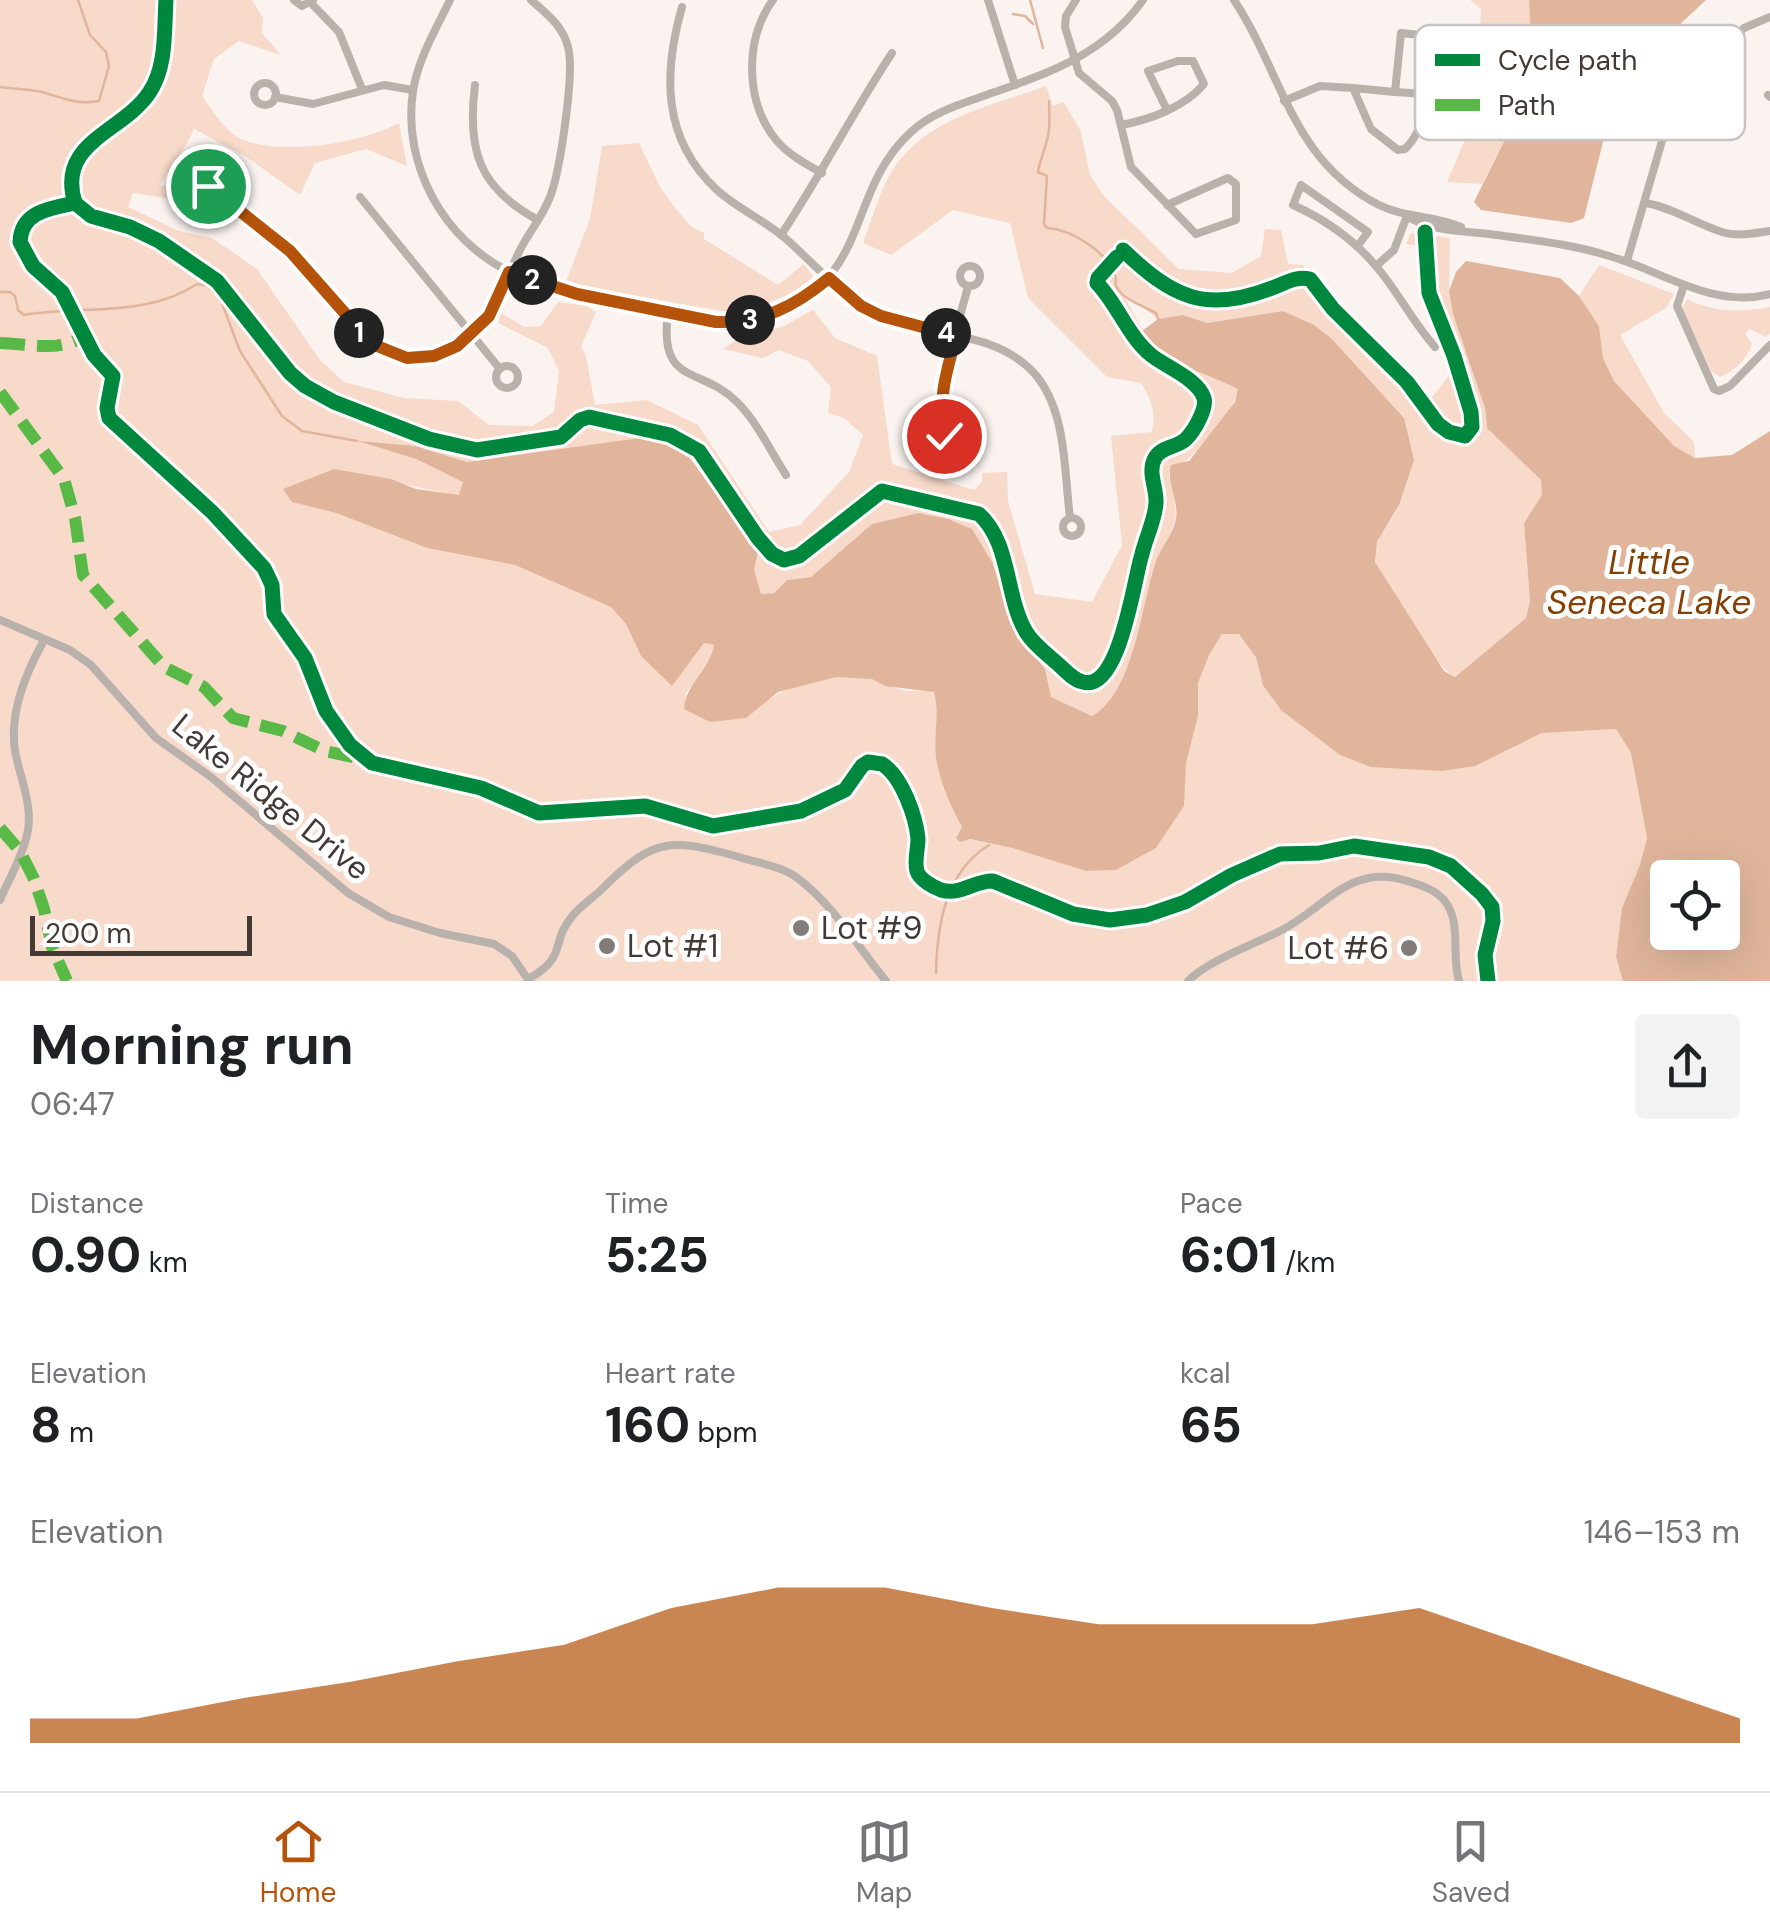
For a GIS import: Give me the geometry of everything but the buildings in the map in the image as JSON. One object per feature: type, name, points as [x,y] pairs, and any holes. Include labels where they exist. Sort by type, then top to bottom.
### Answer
[{"type":"street","points":[[294,0],[302,6],[312,2],[339,32],[362,89]]},
{"type":"street","points":[[450,0],[426,50],[413,90],[414,146],[431,196],[460,236],[509,272],[577,294],[716,322],[761,318],[788,309],[829,278],[851,244],[874,184],[891,153],[912,130],[954,106],[1075,61],[1113,36],[1143,0]]},
{"type":"street","points":[[226,200],[290,251],[372,344],[416,358],[434,356],[457,346],[489,316],[554,189],[571,69],[568,44],[556,22],[531,0]]},
{"type":"street","points":[[773,0],[765,12],[754,49],[754,97],[762,119],[778,142],[822,173]]},
{"type":"street","points":[[988,0],[1015,85]]},
{"type":"street","points":[[1076,0],[1066,16],[1065,27],[1075,61],[1084,80],[1112,102],[1130,167],[1167,205],[1196,234],[1236,220],[1236,184],[1228,178],[1167,205]]},
{"type":"street","points":[[1234,0],[1312,150],[1338,178],[1372,202],[1408,216],[1464,229],[1588,249],[1736,300],[1770,294]]},
{"type":"street","points":[[682,8],[668,72],[670,103],[679,134],[694,163],[714,188],[782,235],[861,306],[881,316],[988,344],[1014,356],[1033,372],[1049,394],[1058,422],[1070,518]]},
{"type":"street","points":[[1745,28],[1770,17]]},
{"type":"street","points":[[1395,92],[1402,33],[1415,34]]},
{"type":"street","points":[[782,235],[892,53]]},
{"type":"street","points":[[1121,126],[1166,110],[1204,84],[1193,61],[1178,61],[1148,72],[1166,110]]},
{"type":"street","points":[[474,85],[471,126],[480,164],[502,196],[538,220]]},
{"type":"street","points":[[275,97],[313,104],[362,89],[384,86],[413,90]]},
{"type":"street","points":[[1284,101],[1320,86],[1415,93]]},
{"type":"street","points":[[1352,88],[1371,130],[1398,150],[1405,149],[1415,137]]},
{"type":"street","points":[[1628,261],[1662,140]]},
{"type":"street","points":[[1357,246],[1368,232],[1301,185],[1294,205],[1357,246],[1435,347]]},
{"type":"street","points":[[360,198],[500,369]]},
{"type":"street","points":[[1646,203],[1676,211],[1724,233],[1770,231]]},
{"type":"street","points":[[1376,266],[1394,250],[1408,216]]},
{"type":"street","points":[[1684,285],[1676,306],[1714,390],[1730,386],[1770,346]]},
{"type":"street","points":[[948,429],[943,418],[943,400],[968,286]]},
{"type":"street","points":[[668,313],[666,346],[674,362],[685,373],[738,403],[786,475]]},
{"type":"street","name":"Lake Ridge Drive","points":[[0,620],[70,650],[91,665],[156,738],[210,777],[348,893],[390,917],[494,944],[512,956],[529,980],[550,966],[562,932],[573,915],[624,866],[652,848],[684,844],[795,876],[886,981]]},
{"type":"street","points":[[0,900],[27,834],[28,809],[15,748],[14,722],[19,696],[44,640]]},
{"type":"street","points":[[1188,981],[1295,923],[1337,889],[1374,876],[1402,878],[1440,896],[1448,905],[1459,981]]},
{"type":"shaded area","points":[[0,0],[252,0],[263,18],[262,33],[281,55],[239,41],[214,59],[202,96],[233,134],[263,145],[303,147],[365,136],[399,123],[407,166],[366,149],[315,163],[300,195],[245,156],[194,129],[160,185],[200,189],[200,197],[180,196],[181,200],[133,193],[128,207],[179,231],[212,238],[257,269],[320,360],[344,382],[404,398],[458,401],[489,425],[532,426],[554,412],[559,371],[548,348],[498,323],[500,312],[524,327],[541,326],[558,302],[587,306],[596,312],[581,346],[595,405],[647,400],[698,425],[769,532],[800,525],[849,472],[863,435],[844,418],[828,413],[831,387],[808,361],[779,350],[763,358],[723,349],[739,338],[782,327],[813,310],[835,338],[877,356],[892,464],[974,490],[982,482],[982,473],[1007,472],[1008,501],[1035,594],[1092,602],[1122,545],[1111,436],[1152,432],[1152,406],[1141,383],[1107,377],[1028,298],[1010,223],[953,210],[891,255],[863,243],[892,171],[922,138],[961,116],[1046,86],[1053,106],[1064,102],[1081,132],[1090,175],[1104,196],[1179,269],[1232,273],[1261,256],[1265,229],[1281,230],[1288,264],[1303,265],[1360,333],[1431,398],[1448,377],[1454,356],[1425,311],[1423,247],[1406,244],[1411,233],[1450,238],[1449,291],[1485,408],[1487,427],[1541,480],[1542,495],[1524,523],[1530,601],[1526,618],[1455,677],[1409,622],[1375,558],[1378,543],[1399,503],[1404,418],[1332,339],[1283,311],[1207,323],[1183,315],[1158,319],[1121,291],[1152,346],[1239,389],[1210,436],[1169,474],[1176,510],[1173,526],[1156,562],[1126,669],[1106,705],[1092,716],[1051,697],[1045,669],[1012,623],[988,562],[918,513],[872,524],[811,577],[787,580],[774,593],[761,594],[647,438],[467,462],[426,450],[365,442],[416,459],[464,482],[459,496],[334,469],[284,489],[293,502],[336,513],[427,548],[515,565],[611,607],[626,623],[641,656],[672,685],[704,643],[714,645],[712,655],[685,695],[764,703],[801,685],[846,676],[872,679],[906,691],[934,692],[936,758],[946,794],[962,827],[956,837],[1012,848],[1086,871],[1116,870],[1156,848],[1183,807],[1186,763],[1198,716],[1198,683],[1208,655],[1222,634],[1239,634],[1256,659],[1263,687],[1281,710],[1305,725],[1408,768],[1443,771],[1498,755],[1542,733],[1616,729],[1631,753],[1647,838],[1622,908],[1616,957],[1623,981],[0,981]]},
{"type":"shaded area","points":[[1470,0],[1529,0],[1531,25],[1480,25],[1481,9]]},
{"type":"shaded area","points":[[1465,140],[1504,140],[1482,184],[1447,182]]},
{"type":"shaded area","points":[[639,143],[660,187],[692,227],[704,233],[704,239],[778,285],[804,264],[813,276],[794,292],[772,302],[723,311],[565,284],[590,219],[602,146]]},
{"type":"shaded area","points":[[1599,265],[1674,294],[1666,308],[1620,335],[1664,413],[1694,442],[1695,458],[1673,446],[1614,381],[1603,358],[1599,326],[1579,296]]},
{"type":"shaded area","points":[[1687,299],[1728,310],[1770,307],[1770,333],[1766,337],[1749,329],[1745,334],[1752,344],[1747,355],[1720,377],[1711,371],[1682,309]]},
{"type":"water","points":[[1529,0],[1706,0],[1679,25],[1530,25]]},
{"type":"water","points":[[1505,140],[1604,140],[1584,218],[1571,223],[1481,210],[1474,202]]},
{"type":"water","name":"Little Seneca Lake","points":[[1466,261],[1560,278],[1579,296],[1599,326],[1603,358],[1614,381],[1674,446],[1695,458],[1732,455],[1770,431],[1770,981],[1623,981],[1616,957],[1622,908],[1647,838],[1631,753],[1616,729],[1542,733],[1475,766],[1442,771],[1371,767],[1340,755],[1281,710],[1263,686],[1256,658],[1239,634],[1222,634],[1198,683],[1198,716],[1186,763],[1184,806],[1156,848],[1116,870],[1086,871],[1012,848],[970,839],[960,842],[956,838],[962,827],[946,794],[936,758],[934,692],[885,686],[872,679],[836,677],[778,692],[746,718],[710,722],[684,709],[689,691],[714,645],[704,643],[672,686],[641,656],[626,624],[611,607],[515,565],[427,548],[336,513],[292,502],[283,489],[334,469],[459,495],[463,482],[416,459],[358,441],[415,446],[467,462],[647,437],[683,449],[758,551],[754,570],[761,594],[774,593],[787,580],[811,577],[872,524],[918,513],[948,519],[972,529],[992,562],[1012,623],[1045,669],[1051,697],[1092,716],[1106,705],[1127,668],[1156,561],[1175,524],[1171,465],[1189,461],[1235,402],[1238,389],[1174,360],[1142,331],[1158,319],[1183,315],[1207,323],[1283,311],[1314,325],[1332,339],[1404,418],[1414,460],[1399,505],[1377,542],[1375,562],[1444,671],[1455,677],[1526,618],[1530,601],[1524,523],[1542,495],[1541,480],[1487,428],[1485,408],[1449,291],[1456,272]]},
{"type":"waterway","points":[[0,87],[76,101],[99,101],[109,66],[106,52],[90,35],[78,0]]},
{"type":"waterway","points":[[1030,0],[1043,48]]},
{"type":"waterway","points":[[1013,14],[1025,16],[1033,24]]},
{"type":"waterway","points":[[1049,101],[1048,135],[1038,172],[1047,176],[1044,224],[1098,251],[1112,268],[1119,291],[1156,313],[1158,319]]},
{"type":"waterway","points":[[0,292],[15,296],[18,310],[24,315],[135,306],[177,295],[197,284],[208,286],[220,298],[240,351],[282,416],[302,431],[357,441]]},
{"type":"waterway","points":[[936,973],[942,919],[953,885],[974,856],[989,845]]},
{"type":"marked path","points":[[0,343],[56,346],[86,335]]},
{"type":"marked path","points":[[0,392],[64,479],[75,518],[83,575],[164,667],[204,687],[233,718],[283,731],[325,751],[358,758]]},
{"type":"marked path","points":[[0,828],[20,851],[34,879],[52,947],[67,981]]},
{"type":"cycle path","points":[[75,203],[72,182],[83,152],[137,107],[155,83],[163,48],[166,0]]},
{"type":"cycle path","points":[[75,203],[32,217],[20,242],[33,266],[62,292],[94,355],[113,376],[109,418],[212,512],[264,568],[272,585],[274,614],[305,658],[326,711],[350,745],[372,763],[481,788],[539,813],[645,806],[713,826],[801,811],[845,790],[868,762],[882,764],[902,787],[911,809],[918,839],[917,871],[927,882],[948,891],[993,881],[1073,914],[1110,920],[1147,915],[1185,902],[1280,854],[1319,853],[1354,846],[1429,857],[1451,866],[1492,907],[1493,921],[1485,955],[1488,981]]},
{"type":"cycle path","points":[[75,203],[91,216],[130,227],[159,241],[217,281],[290,373],[305,386],[334,402],[429,439],[477,450],[561,437],[589,417],[670,435],[699,451],[758,538],[772,554],[784,560],[799,556],[882,491],[979,514],[997,540],[1026,632],[1069,674],[1083,682],[1096,680],[1107,670],[1123,631],[1155,509],[1155,458],[1186,439],[1204,408],[1201,391],[1143,347],[1097,283],[1117,257]]},
{"type":"cycle path","points":[[1123,250],[1174,290],[1208,300],[1248,296],[1295,279],[1310,279],[1333,309],[1407,382],[1438,424],[1465,436],[1472,427],[1471,412],[1429,293],[1425,232]]},
{"type":"place","name":"Lot #9","points":[[801,928]]},
{"type":"place","name":"Lot #1","points":[[607,946]]},
{"type":"place","name":"Lot #6","points":[[1409,948]]},
{"type":"route","points":[[208,186],[219,182],[225,186],[226,200],[290,251],[372,344],[407,358],[434,356],[457,346],[489,316],[509,272],[577,294],[716,322],[761,318],[788,309],[829,278],[861,306],[881,316],[956,336],[945,380],[943,418],[948,429],[944,436]]}]
